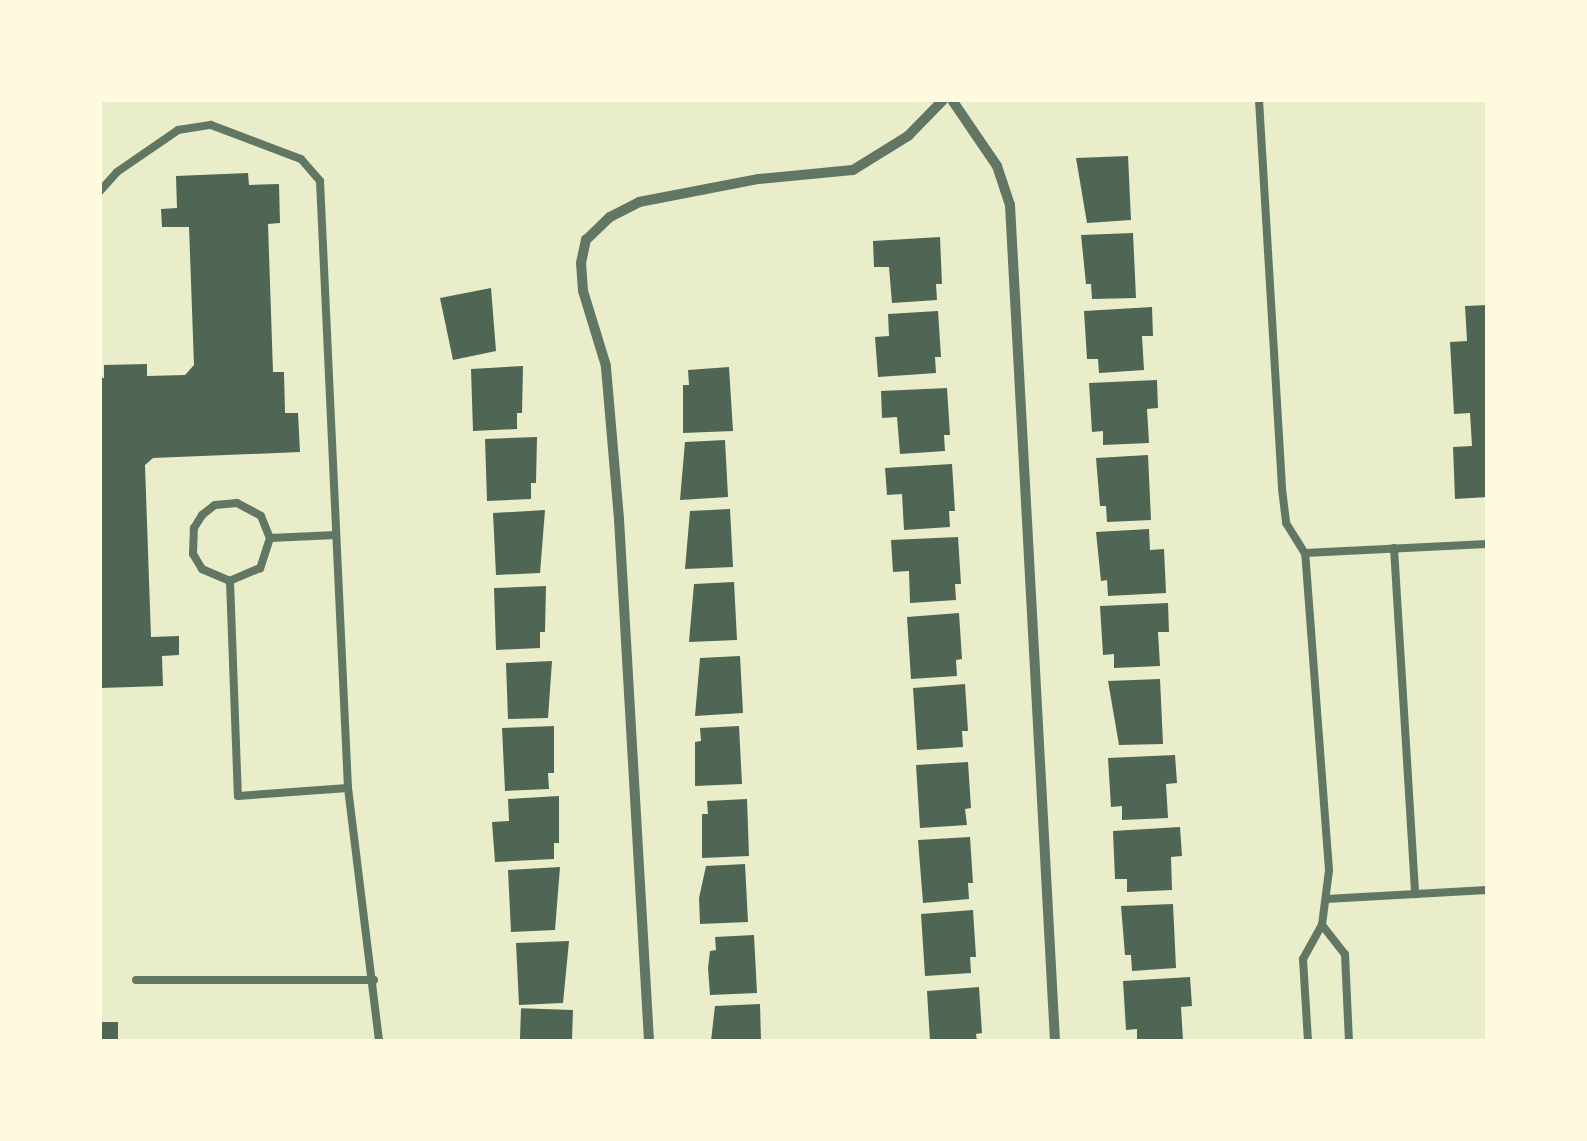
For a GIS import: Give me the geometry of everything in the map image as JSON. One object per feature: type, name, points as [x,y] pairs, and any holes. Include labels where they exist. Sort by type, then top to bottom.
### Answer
[{"type":"street","points":[[648,1041],[619,518],[606,366],[583,291],[580,263],[586,240],[610,217],[639,202],[758,179],[853,170],[908,136],[943,100]]},
{"type":"street","points":[[952,100],[997,166],[1010,206],[1055,1041]]},
{"type":"lane","points":[[1259,100],[1282,488],[1286,522],[1305,553],[1329,870],[1322,925],[1303,959],[1308,1041]]},
{"type":"lane","points":[[100,191],[117,172],[178,130],[211,125],[301,159],[320,181],[348,788],[379,1041]]},
{"type":"lane","points":[[237,503],[261,516],[270,538],[260,568],[246,578],[230,581],[202,569],[193,554],[194,528],[202,515],[216,505],[237,503]]},
{"type":"lane","points":[[270,538],[336,534]]},
{"type":"lane","points":[[1305,553],[1487,544]]},
{"type":"lane","points":[[1394,548],[1414,894]]},
{"type":"lane","points":[[230,581],[238,796],[348,788]]},
{"type":"lane","points":[[1326,899],[1487,890]]},
{"type":"lane","points":[[1322,925],[1344,954],[1349,1041]]},
{"type":"lane","points":[[136,980],[374,980]]},
{"type":"building","points":[[1128,156],[1131,220],[1087,223],[1076,158]]},
{"type":"building","points":[[248,173],[249,185],[279,184],[280,223],[268,224],[273,372],[284,372],[285,413],[298,413],[300,452],[153,458],[145,465],[151,637],[179,636],[179,655],[162,656],[163,686],[100,688],[100,378],[104,378],[104,365],[147,364],[147,376],[185,375],[194,365],[189,227],[162,227],[161,209],[177,208],[176,176]]},
{"type":"building","points":[[1133,233],[1136,298],[1092,299],[1091,284],[1086,284],[1081,235]]},
{"type":"building","points":[[940,237],[942,284],[936,284],[937,300],[892,303],[889,267],[874,267],[873,241]]},
{"type":"building","points":[[491,288],[496,351],[453,360],[440,298]]},
{"type":"building","points":[[1487,305],[1487,497],[1455,499],[1453,447],[1472,446],[1470,413],[1454,414],[1450,342],[1467,341],[1465,306]]},
{"type":"building","points":[[1152,307],[1153,336],[1142,336],[1144,370],[1099,373],[1098,359],[1087,359],[1084,311]]},
{"type":"building","points":[[938,311],[941,357],[935,357],[936,373],[878,377],[875,337],[889,336],[888,314]]},
{"type":"building","points":[[523,366],[522,413],[517,413],[517,429],[473,431],[471,369]]},
{"type":"building","points":[[729,367],[733,431],[683,433],[683,385],[689,385],[688,370]]},
{"type":"building","points":[[1157,380],[1158,408],[1147,409],[1149,443],[1103,445],[1103,431],[1092,432],[1089,383]]},
{"type":"building","points":[[947,388],[950,435],[944,435],[945,451],[900,454],[897,417],[882,418],[881,391]]},
{"type":"building","points":[[537,437],[536,483],[531,483],[531,499],[487,501],[485,439]]},
{"type":"building","points":[[725,440],[728,497],[680,500],[685,442]]},
{"type":"building","points":[[1148,455],[1151,520],[1107,522],[1106,506],[1100,506],[1096,458]]},
{"type":"building","points":[[952,464],[955,511],[949,511],[950,527],[904,530],[902,494],[887,495],[885,468]]},
{"type":"building","points":[[730,509],[733,567],[685,569],[690,511]]},
{"type":"building","points":[[545,510],[540,573],[496,575],[493,513]]},
{"type":"building","points":[[1149,529],[1150,550],[1164,549],[1166,593],[1108,596],[1107,580],[1101,581],[1096,532]]},
{"type":"building","points":[[958,537],[961,584],[955,584],[956,600],[910,603],[909,571],[893,572],[891,540]]},
{"type":"building","points":[[734,582],[737,640],[689,642],[694,584]]},
{"type":"building","points":[[546,586],[545,632],[540,632],[540,648],[496,650],[494,588]]},
{"type":"building","points":[[1168,603],[1169,632],[1158,632],[1160,666],[1114,668],[1114,654],[1103,655],[1100,606]]},
{"type":"building","points":[[959,613],[962,659],[956,660],[957,676],[911,679],[907,617]]},
{"type":"building","points":[[740,656],[743,713],[695,716],[700,658]]},
{"type":"building","points":[[552,661],[548,718],[508,719],[506,663]]},
{"type":"building","points":[[1160,679],[1163,744],[1119,745],[1108,681]]},
{"type":"building","points":[[965,684],[968,731],[962,731],[963,747],[917,750],[913,688]]},
{"type":"building","points":[[554,726],[554,773],[548,773],[549,789],[505,791],[502,728]]},
{"type":"building","points":[[739,726],[742,784],[695,786],[695,742],[701,741],[700,728]]},
{"type":"building","points":[[1175,755],[1177,783],[1166,784],[1168,818],[1122,820],[1122,806],[1111,807],[1108,758]]},
{"type":"building","points":[[968,762],[971,808],[965,809],[967,825],[920,828],[916,765]]},
{"type":"building","points":[[559,796],[559,843],[554,843],[554,859],[495,862],[492,822],[509,821],[508,799]]},
{"type":"building","points":[[747,799],[749,856],[702,858],[702,814],[708,814],[707,801]]},
{"type":"building","points":[[1180,827],[1182,856],[1171,857],[1172,890],[1127,892],[1127,879],[1115,879],[1113,831]]},
{"type":"building","points":[[970,837],[973,883],[968,883],[969,899],[923,903],[918,840]]},
{"type":"building","points":[[745,864],[748,922],[700,924],[699,898],[706,866]]},
{"type":"building","points":[[560,867],[555,930],[511,932],[508,870]]},
{"type":"building","points":[[1173,904],[1176,968],[1132,971],[1131,955],[1125,955],[1121,906]]},
{"type":"building","points":[[973,910],[976,957],[970,957],[971,973],[925,976],[921,914]]},
{"type":"building","points":[[754,935],[757,993],[710,995],[708,968],[710,951],[716,950],[715,937]]},
{"type":"building","points":[[569,941],[563,1003],[519,1005],[516,943]]},
{"type":"building","points":[[1190,977],[1192,1006],[1181,1007],[1183,1040],[1137,1041],[1137,1029],[1126,1030],[1123,981]]},
{"type":"building","points":[[979,987],[982,1033],[976,1034],[977,1041],[930,1041],[927,991]]},
{"type":"building","points":[[760,1004],[761,1041],[711,1041],[715,1006]]},
{"type":"building","points":[[521,1008],[573,1010],[572,1041],[520,1039]]},
{"type":"building","points":[[100,1022],[118,1022],[118,1041],[100,1041]]}]
